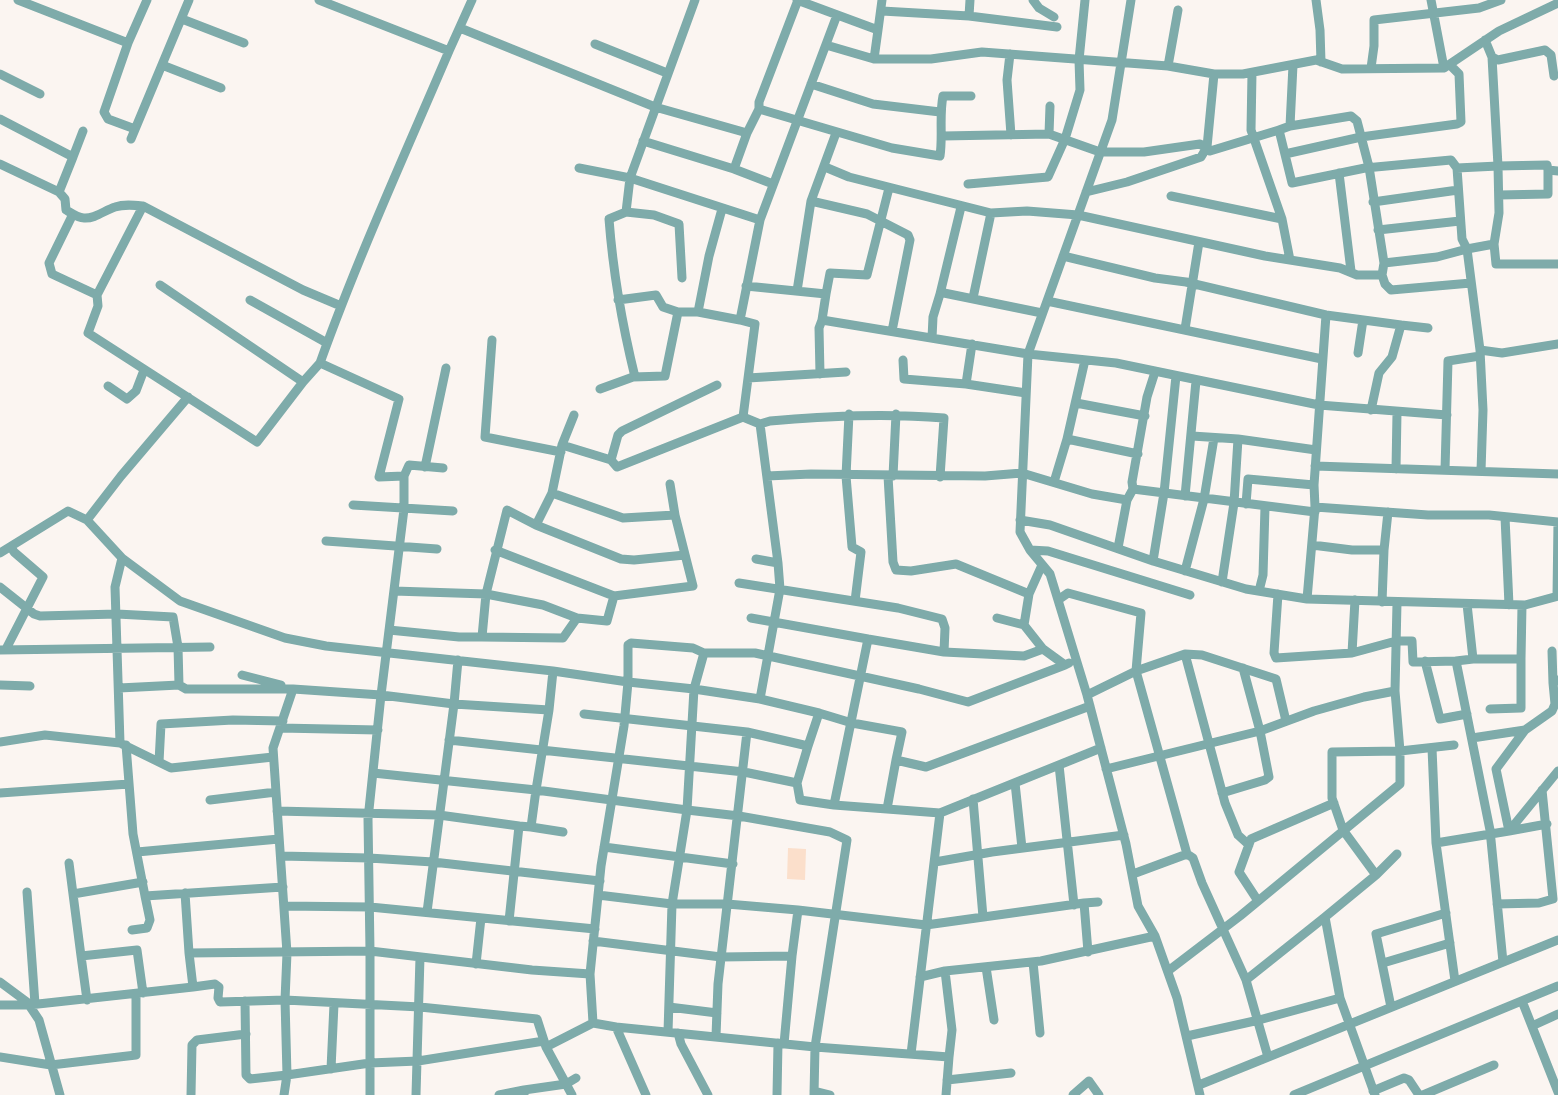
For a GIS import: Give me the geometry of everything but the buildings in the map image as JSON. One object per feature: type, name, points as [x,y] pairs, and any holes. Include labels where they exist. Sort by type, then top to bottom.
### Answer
[{"type":"street","points":[[18,0],[128,43]]},
{"type":"street","points":[[135,130],[108,119],[104,112],[128,43],[146,0]]},
{"type":"street","points":[[131,139],[189,0]]},
{"type":"street","points":[[320,0],[450,50]]},
{"type":"street","points":[[143,206],[97,295],[98,306],[88,333],[257,442],[320,363],[341,306],[472,0]]},
{"type":"street","points":[[626,212],[630,178],[695,0]]},
{"type":"street","points":[[734,169],[747,133],[760,109],[759,102],[797,0],[878,30]]},
{"type":"street","points":[[874,59],[882,0]]},
{"type":"street","points":[[969,16],[970,0]]},
{"type":"street","points":[[968,184],[1048,177],[1065,140],[1080,90],[1079,60],[1085,0]]},
{"type":"street","points":[[1131,0],[1112,120],[1028,354],[1020,532],[1030,550],[1050,574],[1090,706],[1124,835],[1138,906],[1155,936],[1168,971],[1187,1036],[1200,1092],[1268,1057],[1558,940]]},
{"type":"street","points":[[1316,0],[1320,30],[1321,62]]},
{"type":"street","points":[[1285,154],[1361,137],[1461,122],[1459,74],[1447,66],[1432,0]]},
{"type":"street","points":[[1371,68],[1374,20],[1479,8],[1501,0]]},
{"type":"street","points":[[1037,1],[1039,8],[1054,18]]},
{"type":"street","points":[[826,45],[874,59],[931,59],[982,52],[1168,66],[1214,74],[1252,73],[1316,60],[1342,69],[1447,66],[1498,31],[1558,3]]},
{"type":"street","points":[[1168,66],[1178,10]]},
{"type":"street","points":[[882,11],[969,16],[1057,27]]},
{"type":"street","points":[[740,320],[760,220],[837,15]]},
{"type":"street","points":[[182,19],[244,43]]},
{"type":"street","points":[[460,28],[655,107],[747,133]]},
{"type":"street","points":[[1485,40],[1492,57],[1498,166],[1500,213],[1494,244],[1496,264],[1558,264]]},
{"type":"street","points":[[595,44],[667,73]]},
{"type":"street","points":[[1492,57],[1498,60],[1545,50],[1551,55],[1554,76]]},
{"type":"street","points":[[1010,54],[1007,80],[1011,135]]},
{"type":"street","points":[[162,65],[221,88]]},
{"type":"street","points":[[1290,126],[1293,65]]},
{"type":"street","points":[[1252,73],[1251,130],[1282,219],[1290,260]]},
{"type":"street","points":[[0,74],[40,94]]},
{"type":"street","points":[[1086,192],[1127,182],[1201,157],[1207,147],[1214,74]]},
{"type":"street","points":[[811,84],[873,104],[940,112]]},
{"type":"street","points":[[760,109],[892,148],[940,156],[943,136],[940,112],[943,96],[971,96]]},
{"type":"street","points":[[1049,134],[1050,106]]},
{"type":"street","points":[[943,136],[1049,134],[1100,152],[1144,152],[1200,144],[1207,147],[1210,151],[1290,126],[1351,116],[1357,120],[1369,167],[1384,263],[1382,274],[1385,284],[1391,290],[1472,283]]},
{"type":"street","points":[[0,119],[72,157]]},
{"type":"street","points":[[1279,130],[1292,183],[1369,167],[1451,160],[1457,168],[1462,239],[1467,250],[1480,353],[1483,410],[1481,471]]},
{"type":"street","points":[[59,192],[83,131]]},
{"type":"street","points":[[797,291],[810,201],[825,167],[836,133]]},
{"type":"street","points":[[643,142],[734,169],[774,184]]},
{"type":"street","points":[[0,164],[59,192],[66,199],[66,210],[74,214],[85,218],[98,215],[115,207],[130,204],[143,206],[303,290],[341,306]]},
{"type":"street","points":[[1457,168],[1547,165],[1548,194],[1499,195]]},
{"type":"street","points":[[825,167],[849,177],[991,213],[1027,211],[1078,215],[1199,242],[1351,271],[1357,275],[1382,274]]},
{"type":"street","points":[[579,168],[630,178],[760,220]]},
{"type":"street","points":[[1548,170],[1558,171]]},
{"type":"street","points":[[1339,173],[1351,271]]},
{"type":"street","points":[[820,374],[819,328],[830,273],[867,275],[889,188]]},
{"type":"street","points":[[1373,202],[1458,190]]},
{"type":"street","points":[[1171,196],[1282,219]]},
{"type":"street","points":[[810,201],[867,214],[908,235],[910,240],[892,331]]},
{"type":"street","points":[[932,338],[933,318],[962,207]]},
{"type":"street","points":[[698,312],[709,256],[722,209]]},
{"type":"street","points":[[635,377],[618,300],[609,218],[626,212],[654,215],[679,224],[682,278]]},
{"type":"street","points":[[973,298],[991,213]]},
{"type":"street","points":[[74,214],[49,263],[52,274],[97,295]]},
{"type":"street","points":[[1378,230],[1460,221]]},
{"type":"street","points":[[1186,329],[1199,242]]},
{"type":"street","points":[[1384,263],[1437,257],[1494,244]]},
{"type":"street","points":[[1062,256],[1155,278],[1192,283],[1326,315],[1428,328]]},
{"type":"street","points":[[160,285],[304,382]]},
{"type":"street","points":[[746,286],[826,294]]},
{"type":"street","points":[[940,294],[973,298],[1042,313]]},
{"type":"street","points":[[618,300],[656,295],[663,306],[678,312],[698,312],[755,324],[743,417]]},
{"type":"street","points":[[250,300],[327,342]]},
{"type":"street","points":[[1047,301],[1322,359]]},
{"type":"street","points":[[600,389],[635,377],[665,376],[678,312]]},
{"type":"street","points":[[1307,599],[1315,509],[1315,466],[1326,315]]},
{"type":"street","points":[[822,320],[1028,354],[1116,363],[1319,405],[1396,413],[1447,415]]},
{"type":"street","points":[[1358,353],[1363,320]]},
{"type":"street","points":[[1371,410],[1379,373],[1392,357],[1401,325]]},
{"type":"street","points":[[492,340],[485,437],[562,449],[611,460],[617,467],[743,417],[760,424],[770,420],[849,414],[896,414],[944,418],[940,477]]},
{"type":"street","points":[[966,384],[972,344]]},
{"type":"street","points":[[1445,470],[1448,361],[1480,353],[1502,353],[1558,344]]},
{"type":"street","points":[[903,360],[904,379],[966,384],[1026,393]]},
{"type":"street","points":[[1054,482],[1067,440],[1085,360]]},
{"type":"street","points":[[320,363],[399,398],[379,477],[404,476]]},
{"type":"street","points":[[424,467],[446,368]]},
{"type":"street","points":[[108,386],[127,400],[136,391],[144,370]]},
{"type":"street","points":[[748,378],[846,372]]},
{"type":"street","points":[[1118,548],[1127,500],[1133,489],[1132,482],[1147,398],[1155,372]]},
{"type":"street","points":[[1153,561],[1164,493],[1176,376]]},
{"type":"street","points":[[1185,496],[1196,381]]},
{"type":"street","points":[[611,460],[618,435],[622,431],[717,385]]},
{"type":"street","points":[[87,520],[120,476],[188,397]]},
{"type":"street","points":[[1076,403],[1145,416]]},
{"type":"street","points":[[1396,413],[1396,469]]},
{"type":"street","points":[[849,414],[846,475],[852,547],[862,552],[855,601]]},
{"type":"street","points":[[896,414],[891,476],[893,562],[896,570],[911,571],[956,564],[1029,594]]},
{"type":"street","points":[[536,525],[552,493],[562,449],[574,415]]},
{"type":"street","points":[[760,424],[780,589],[760,699]]},
{"type":"street","points":[[1192,436],[1238,439],[1316,450]]},
{"type":"street","points":[[1185,571],[1204,499],[1214,438]]},
{"type":"street","points":[[1222,582],[1234,503],[1238,439]]},
{"type":"street","points":[[1067,440],[1138,454]]},
{"type":"street","points":[[370,1095],[369,814],[381,695],[404,509],[404,476],[409,466],[443,468]]},
{"type":"street","points":[[1315,466],[1558,474]]},
{"type":"street","points":[[767,476],[940,477],[1022,473],[1092,494],[1127,500]]},
{"type":"street","points":[[1246,504],[1248,480],[1314,485]]},
{"type":"street","points":[[495,550],[614,596],[693,586],[675,515],[670,484]]},
{"type":"street","points":[[1020,520],[1050,525],[1153,561],[1222,582],[1259,591],[1307,599],[1522,605],[1558,596],[1558,522],[1504,517],[1266,507],[1133,489]]},
{"type":"street","points":[[552,493],[623,518],[675,515]]},
{"type":"street","points":[[353,505],[453,511]]},
{"type":"street","points":[[1259,591],[1263,575],[1266,507]]},
{"type":"street","points":[[0,553],[68,510],[87,520],[122,558],[180,601],[232,621],[285,638],[326,646],[553,671],[760,699],[852,723],[902,732],[887,809]]},
{"type":"street","points":[[482,637],[486,594],[495,550],[507,510],[536,525],[621,558],[634,560],[685,555]]},
{"type":"street","points":[[1382,602],[1388,512]]},
{"type":"street","points":[[1504,517],[1509,605]]},
{"type":"street","points":[[326,541],[437,549]]},
{"type":"street","points":[[1312,546],[1352,550],[1384,550]]},
{"type":"street","points":[[11,547],[14,552],[43,577],[3,649],[210,647]]},
{"type":"street","points":[[1030,550],[1048,551],[1190,594]]},
{"type":"street","points":[[122,558],[115,587],[123,744],[137,852],[150,920],[147,928],[132,930]]},
{"type":"street","points":[[756,560],[778,563]]},
{"type":"street","points":[[1024,625],[1029,594],[1042,564]]},
{"type":"street","points":[[739,583],[855,601],[942,619],[945,628],[944,652]]},
{"type":"street","points":[[0,587],[25,608],[40,616],[117,614],[173,617],[178,647],[178,685]]},
{"type":"street","points":[[394,591],[486,594],[543,605],[578,618],[607,621],[614,596]]},
{"type":"street","points":[[1058,600],[1068,593],[1141,613],[1136,671],[1188,854],[1193,858],[1222,930],[1246,980],[1259,1020],[1268,1057]]},
{"type":"street","points":[[1278,594],[1274,652],[1276,658],[1352,653],[1396,641],[1412,641],[1413,662],[1521,659]]},
{"type":"street","points":[[1352,653],[1355,600]]},
{"type":"street","points":[[1168,971],[1258,901],[1400,784],[1400,751],[1395,692],[1397,603]]},
{"type":"street","points":[[1467,604],[1473,659]]},
{"type":"street","points":[[1490,709],[1521,708],[1522,605]]},
{"type":"street","points":[[389,630],[459,637],[563,638],[578,618]]},
{"type":"street","points":[[751,618],[944,652],[1024,656],[1043,649]]},
{"type":"street","points":[[998,618],[1024,625],[1043,649],[1065,665]]},
{"type":"street","points":[[834,805],[868,639]]},
{"type":"street","points":[[593,1023],[590,974],[593,941],[604,847],[625,718],[628,682],[626,650],[631,643],[693,648],[704,653],[755,653],[968,702],[1076,660]]},
{"type":"street","points":[[1509,830],[1496,769],[1525,730],[1552,711],[1556,704],[1556,682],[1552,651]]},
{"type":"street","points":[[668,1032],[672,904],[687,810],[694,689],[704,653]]},
{"type":"street","points":[[1087,695],[1136,671],[1185,654],[1202,656],[1276,680],[1286,721]]},
{"type":"street","points":[[1185,654],[1222,793],[1238,835],[1249,845]]},
{"type":"street","points":[[427,912],[458,660]]},
{"type":"street","points":[[1425,661],[1440,719],[1467,714]]},
{"type":"street","points":[[1456,661],[1490,834],[1503,962]]},
{"type":"street","points":[[1222,793],[1265,780],[1269,777],[1260,731],[1243,668]]},
{"type":"street","points":[[531,827],[553,671]]},
{"type":"street","points":[[242,675],[293,689]]},
{"type":"street","points":[[0,685],[30,686]]},
{"type":"street","points":[[119,688],[178,685],[186,689],[293,689],[381,695],[454,704],[549,710]]},
{"type":"street","points":[[284,1095],[287,1075],[285,1000],[287,953],[273,748],[293,689]]},
{"type":"street","points":[[1106,769],[1260,731],[1364,696],[1395,692]]},
{"type":"street","points":[[896,760],[926,767],[1090,706]]},
{"type":"street","points":[[818,713],[796,783],[800,800],[834,805],[940,813],[1101,748]]},
{"type":"street","points":[[584,714],[747,732],[808,746]]},
{"type":"street","points":[[159,762],[161,724],[234,720],[378,730]]},
{"type":"street","points":[[1472,738],[1525,730]]},
{"type":"street","points":[[716,1036],[721,957],[739,816],[747,732]]},
{"type":"street","points":[[0,742],[45,735],[123,744],[171,768],[273,757]]},
{"type":"street","points":[[449,740],[542,749],[619,760],[744,772],[796,783]]},
{"type":"street","points":[[1376,875],[1342,830],[1334,803],[1332,752],[1400,751],[1454,745]]},
{"type":"street","points":[[1432,748],[1436,843],[1455,981]]},
{"type":"street","points":[[1059,765],[1074,905]]},
{"type":"street","points":[[1509,830],[1558,771]]},
{"type":"street","points":[[373,773],[444,779],[739,816],[830,832],[847,840],[815,1047],[814,1093],[830,1095]]},
{"type":"street","points":[[1015,783],[1022,848]]},
{"type":"street","points":[[0,793],[129,784]]},
{"type":"street","points":[[1497,904],[1539,903],[1553,899],[1547,824],[1542,790]]},
{"type":"street","points":[[210,800],[276,792]]},
{"type":"street","points":[[973,799],[983,917]]},
{"type":"street","points":[[1258,901],[1239,872],[1251,839],[1334,803]]},
{"type":"street","points":[[277,811],[439,815],[563,832]]},
{"type":"street","points":[[911,1054],[940,813]]},
{"type":"street","points":[[1436,843],[1547,824]]},
{"type":"street","points":[[509,921],[518,826]]},
{"type":"street","points":[[935,862],[979,854],[1124,835]]},
{"type":"street","points":[[137,852],[279,839]]},
{"type":"street","points":[[604,847],[733,864]]},
{"type":"street","points":[[1133,874],[1188,854]]},
{"type":"street","points":[[1246,980],[1376,875],[1397,854]]},
{"type":"street","points":[[281,856],[433,862],[600,881]]},
{"type":"street","points":[[69,863],[87,1000]]},
{"type":"street","points":[[73,894],[142,882]]},
{"type":"street","points":[[145,896],[283,887]]},
{"type":"street","points":[[27,892],[32,1005],[40,1020],[60,1095]]},
{"type":"street","points":[[185,893],[193,987]]},
{"type":"street","points":[[598,895],[672,904],[727,904],[798,910],[926,926],[1098,902]]},
{"type":"street","points":[[1084,904],[1088,952]]},
{"type":"street","points":[[284,906],[370,907],[595,929]]},
{"type":"street","points":[[777,1095],[781,1043],[798,910]]},
{"type":"street","points":[[1391,1007],[1376,934],[1446,912]]},
{"type":"street","points":[[1326,916],[1340,998],[1374,1093],[1404,1078],[1409,1080],[1419,1095]]},
{"type":"street","points":[[476,964],[481,918]]},
{"type":"street","points":[[920,977],[945,971],[1033,962],[1088,952],[1155,936]]},
{"type":"street","points":[[593,941],[721,957],[792,956]]},
{"type":"street","points":[[1383,963],[1450,943]]},
{"type":"street","points":[[0,1057],[51,1065],[136,1055],[139,994],[136,950],[81,956]]},
{"type":"street","points":[[189,953],[370,951],[476,964],[590,974]]},
{"type":"street","points":[[416,1095],[420,957]]},
{"type":"street","points":[[1033,962],[1040,1033]]},
{"type":"street","points":[[986,966],[994,1020]]},
{"type":"street","points":[[945,971],[952,1030],[946,1095]]},
{"type":"street","points":[[0,982],[32,1005]]},
{"type":"street","points":[[0,1005],[32,1005],[87,1000],[215,984],[219,987],[218,998],[220,1002],[285,1000],[334,1004],[370,1004],[537,1019],[545,1044],[572,1095]]},
{"type":"street","points":[[1294,1095],[1558,986]]},
{"type":"street","points":[[1187,1036],[1259,1020],[1340,998]]},
{"type":"street","points":[[245,1001],[246,1075],[250,1079],[370,1063],[418,1061],[545,1044],[593,1023],[616,1027],[815,1047],[949,1057]]},
{"type":"street","points":[[1522,1001],[1558,1092]]},
{"type":"street","points":[[331,1069],[334,1004]]},
{"type":"street","points":[[669,1007],[717,1013]]},
{"type":"street","points":[[1532,1026],[1558,1014]]},
{"type":"street","points":[[616,1027],[646,1095]]},
{"type":"street","points":[[678,1033],[681,1044],[708,1095]]},
{"type":"street","points":[[191,1095],[192,1045],[198,1040],[246,1034]]},
{"type":"street","points":[[1423,1095],[1494,1065]]},
{"type":"street","points":[[947,1080],[1011,1072]]},
{"type":"street","points":[[498,1095],[566,1084],[576,1078]]},
{"type":"street","points":[[1073,1095],[1089,1081],[1099,1095]]},
{"type":"shaded area","points":[[788,848],[806,849],[805,880],[787,879]]}]
